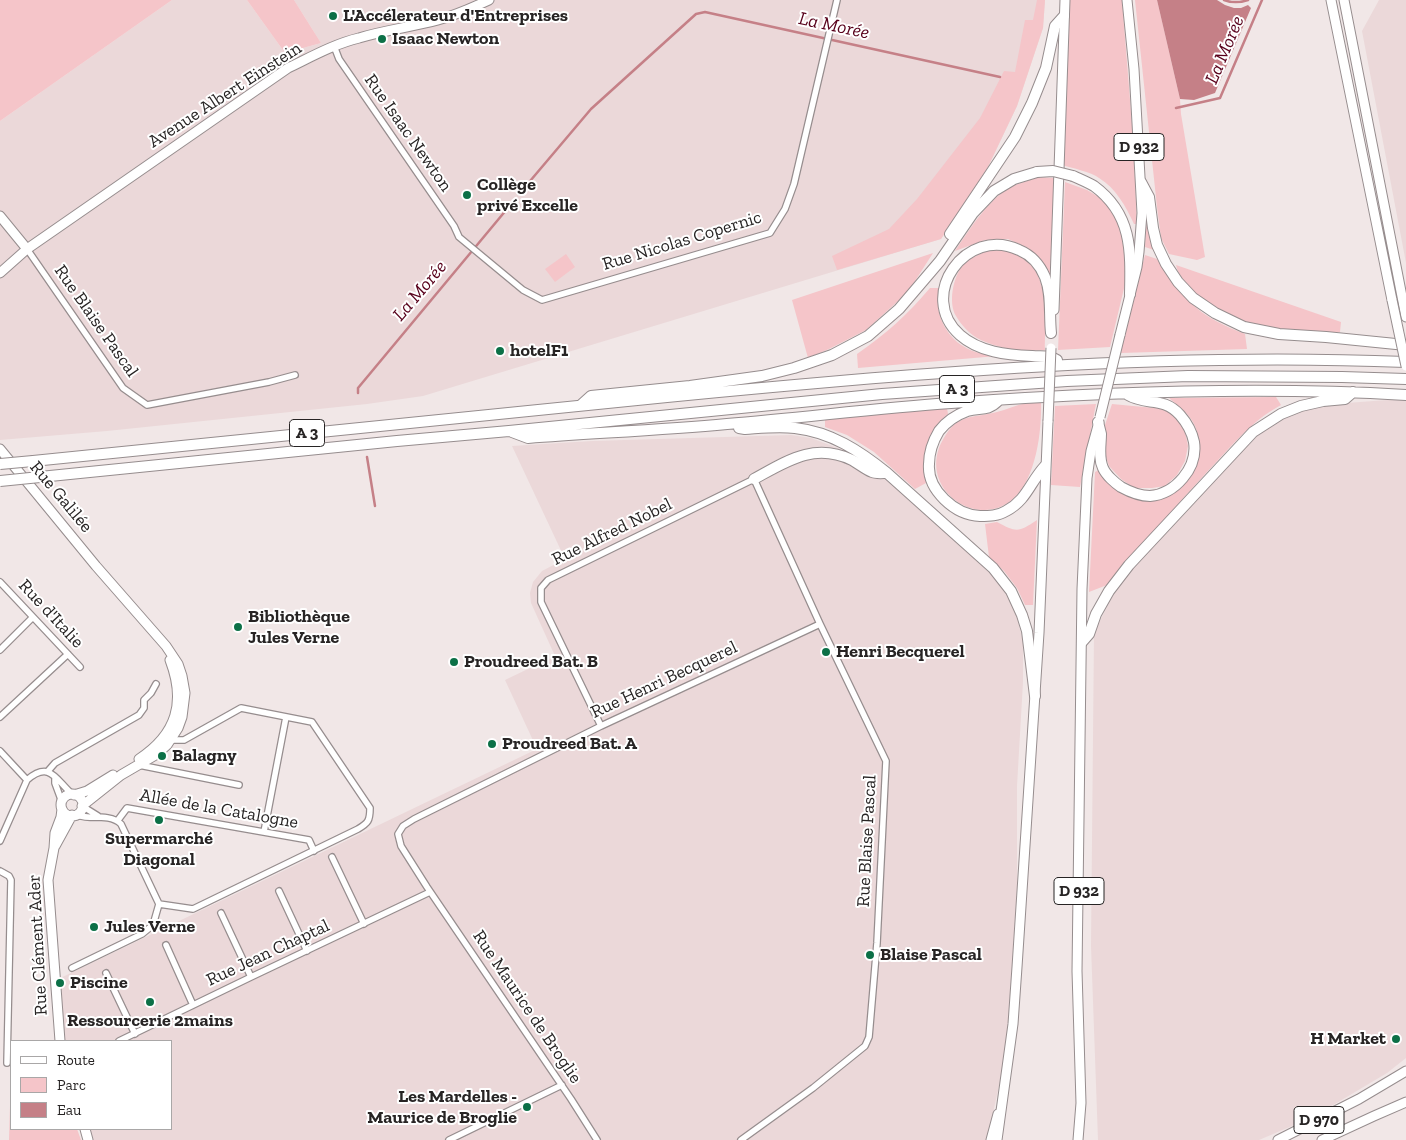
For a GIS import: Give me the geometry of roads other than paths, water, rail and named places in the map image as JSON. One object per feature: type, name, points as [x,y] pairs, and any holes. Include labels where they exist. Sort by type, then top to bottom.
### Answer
[{"type":"highway","points":[[940,261],[942,248],[1015,137],[1032,103],[1046,68],[1055,26],[1064,16]]},
{"type":"highway","points":[[580,405],[591,396],[690,386],[762,376],[794,368],[832,354],[868,336],[899,309],[940,261],[973,213],[994,191],[1014,179],[1037,172],[1053,171],[1073,176],[1092,185],[1109,199],[1121,216],[1130,251],[1130,294]]},
{"type":"highway","points":[[1141,182],[1149,197],[1157,245],[1166,264],[1192,298],[1215,313],[1244,327],[1279,334],[1326,336],[1406,345]]},
{"type":"highway","points":[[1051,334],[1049,292],[1044,275],[1035,261],[1024,252],[1006,245],[989,245],[966,254],[953,268],[945,286],[943,296],[944,307],[954,330],[962,337],[982,348],[997,353],[1052,356],[1064,365]]},
{"type":"highway","name":"A 3","points":[[0,464],[580,405],[885,377],[1064,365],[1205,360],[1343,359],[1406,362]]},
{"type":"highway","name":"A 3","points":[[0,481],[872,395],[1067,381],[1188,376],[1406,379]]},
{"type":"highway","points":[[509,431],[528,438],[726,424],[941,404],[1125,393],[1253,391],[1353,392],[1406,395]]},
{"type":"highway","points":[[1082,642],[1089,634],[1096,614],[1109,591],[1129,565],[1253,432],[1280,414],[1314,403],[1345,399],[1353,392]]},
{"type":"highway","points":[[1099,420],[1101,434],[1100,455],[1103,468],[1116,484],[1131,493],[1150,496],[1168,491],[1183,479],[1192,461],[1194,444],[1189,428],[1179,414],[1165,404],[1135,399],[1125,393]]},
{"type":"highway","points":[[999,400],[992,407],[967,411],[951,418],[940,430],[932,447],[928,466],[932,482],[941,496],[956,509],[974,516],[991,516],[1004,512],[1017,504],[1029,491],[1036,476],[1045,466]]},
{"type":"highway","points":[[726,424],[745,429],[795,428],[818,433],[846,443],[887,473],[993,568],[1011,591],[1027,631],[1035,696]]},
{"type":"highway","points":[[754,480],[789,460],[813,453],[838,455],[873,473],[887,473]]},
{"type":"main road","name":"Avenue Albert Einstein","points":[[0,273],[27,250],[288,68],[334,46],[358,38],[453,15],[489,0]]},
{"type":"main road","points":[[997,1140],[1013,1024],[1039,633],[1051,334],[1054,324],[1065,0]]},
{"type":"main road","name":"D 932","points":[[1078,1140],[1081,1103],[1077,971],[1082,589],[1087,478],[1091,452],[1139,252],[1142,213],[1134,69],[1126,0]]},
{"type":"main road","points":[[1331,0],[1406,366]]},
{"type":"main road","points":[[1344,0],[1406,317]]},
{"type":"main road","points":[[0,216],[27,250]]},
{"type":"main road","name":"Rue Galilée","points":[[0,449],[96,566],[166,646],[178,664],[185,693],[182,717],[178,728],[168,737]]},
{"type":"main road","points":[[82,806],[121,775],[162,750],[168,737]]},
{"type":"main road","points":[[73,794],[81,800],[82,806],[80,812],[74,815],[67,814],[62,805],[67,796],[73,794],[87,791],[142,757],[168,737]]},
{"type":"main road","name":"Rue Clément Ader","points":[[60,1040],[48,892],[49,870],[62,805]]},
{"type":"main road","name":"Rue Clément Ader","points":[[54,848],[74,815]]},
{"type":"main road","points":[[1359,1099],[1369,1087],[1406,1064]]},
{"type":"main road","name":"D 970","points":[[1278,1140],[1359,1099],[1406,1071]]},
{"type":"main road","points":[[991,1140],[1003,1097]]},
{"type":"main road","name":"D 970","points":[[1322,1140],[1406,1102]]},
{"type":"street","name":"Rue Nicolas Copernic","points":[[459,237],[523,290],[542,300],[770,233],[785,209],[794,184],[837,0]]},
{"type":"street","name":"Rue Isaac Newton","points":[[334,46],[339,59],[454,226],[459,237]]},
{"type":"street","name":"Rue Blaise Pascal","points":[[27,250],[123,388],[147,405],[295,375]]},
{"type":"street","name":"Rue Blaise Pascal","points":[[741,1140],[813,1088],[865,1046],[869,1037],[886,761],[754,480]]},
{"type":"street","name":"Rue Alfred Nobel","points":[[601,726],[541,602],[541,588],[548,580],[754,480]]},
{"type":"street","name":"Rue d'Italie","points":[[0,582],[80,667]]},
{"type":"street","points":[[0,650],[33,617]]},
{"type":"street","name":"Rue Henri Becquerel","points":[[430,892],[400,846],[398,834],[403,826],[601,726],[820,624]]},
{"type":"street","points":[[0,717],[68,654]]},
{"type":"street","points":[[48,772],[55,763],[140,715],[144,708],[144,700],[156,684]]},
{"type":"street","points":[[160,904],[192,910],[367,824],[370,816],[370,808],[312,722],[241,708],[184,740],[168,737]]},
{"type":"street","points":[[264,832],[286,717]]},
{"type":"street","points":[[0,751],[27,780]]},
{"type":"street","points":[[139,765],[240,785]]},
{"type":"street","points":[[0,841],[27,780],[38,772],[48,772],[73,794]]},
{"type":"street","points":[[55,777],[62,805]]},
{"type":"street","points":[[72,968],[142,934],[153,925],[160,904],[118,820],[98,816],[82,806]]},
{"type":"street","name":"Allée de la Catalogne","points":[[118,820],[127,808],[309,840],[314,851]]},
{"type":"street","points":[[74,815],[98,816]]},
{"type":"street","points":[[332,857],[364,924]]},
{"type":"street","points":[[0,871],[12,880],[7,1063]]},
{"type":"street","points":[[279,891],[308,951]]},
{"type":"street","name":"Rue Jean Chaptal","points":[[121,1040],[430,892]]},
{"type":"street","name":"Rue Maurice de Broglie","points":[[430,892],[597,1140]]},
{"type":"street","points":[[221,913],[251,977]]},
{"type":"street","points":[[166,945],[193,1005]]},
{"type":"street","points":[[106,973],[134,1034]]},
{"type":"street","points":[[448,1140],[562,1086]]},
{"type":"water","points":[[1157,0],[1217,0],[1234,8],[1248,5],[1251,8],[1215,93],[1194,100],[1180,99]]},
{"type":"waterway","name":"La Morée","points":[[1224,0],[1230,2],[1248,0]]},
{"type":"waterway","name":"La Morée","points":[[1176,108],[1220,98],[1262,0]]},
{"type":"waterway","name":"La Morée","points":[[525,187],[591,109],[696,14],[705,12],[1000,77]]},
{"type":"waterway","name":"La Morée","points":[[358,393],[358,388],[507,209]]},
{"type":"waterway","name":"La Morée","points":[[367,457],[375,506]]},
{"type":"place","name":"L'Accélerateur d'Entreprises","points":[[333,16]]},
{"type":"place","name":"Isaac Newton","points":[[382,39]]},
{"type":"place","name":"Collège privé Excelle","points":[[467,195]]},
{"type":"place","name":"hotelF1","points":[[500,351]]},
{"type":"place","name":"Bibliothèque Jules Verne","points":[[238,627]]},
{"type":"place","name":"Henri Becquerel","points":[[826,652]]},
{"type":"place","name":"Proudreed Bat. B","points":[[454,662]]},
{"type":"place","name":"Proudreed Bat. A","points":[[492,744]]},
{"type":"place","name":"Balagny","points":[[162,756]]},
{"type":"place","name":"Supermarché Diagonal","points":[[159,820]]},
{"type":"place","name":"Jules Verne","points":[[94,927]]},
{"type":"place","name":"Blaise Pascal","points":[[870,955]]},
{"type":"place","name":"Piscine","points":[[60,983]]},
{"type":"place","name":"Ressourcerie 2mains","points":[[150,1002]]},
{"type":"place","name":"H Market","points":[[1396,1039]]},
{"type":"place","name":"Les Mardelles - Maurice de Broglie","points":[[527,1107]]}]
